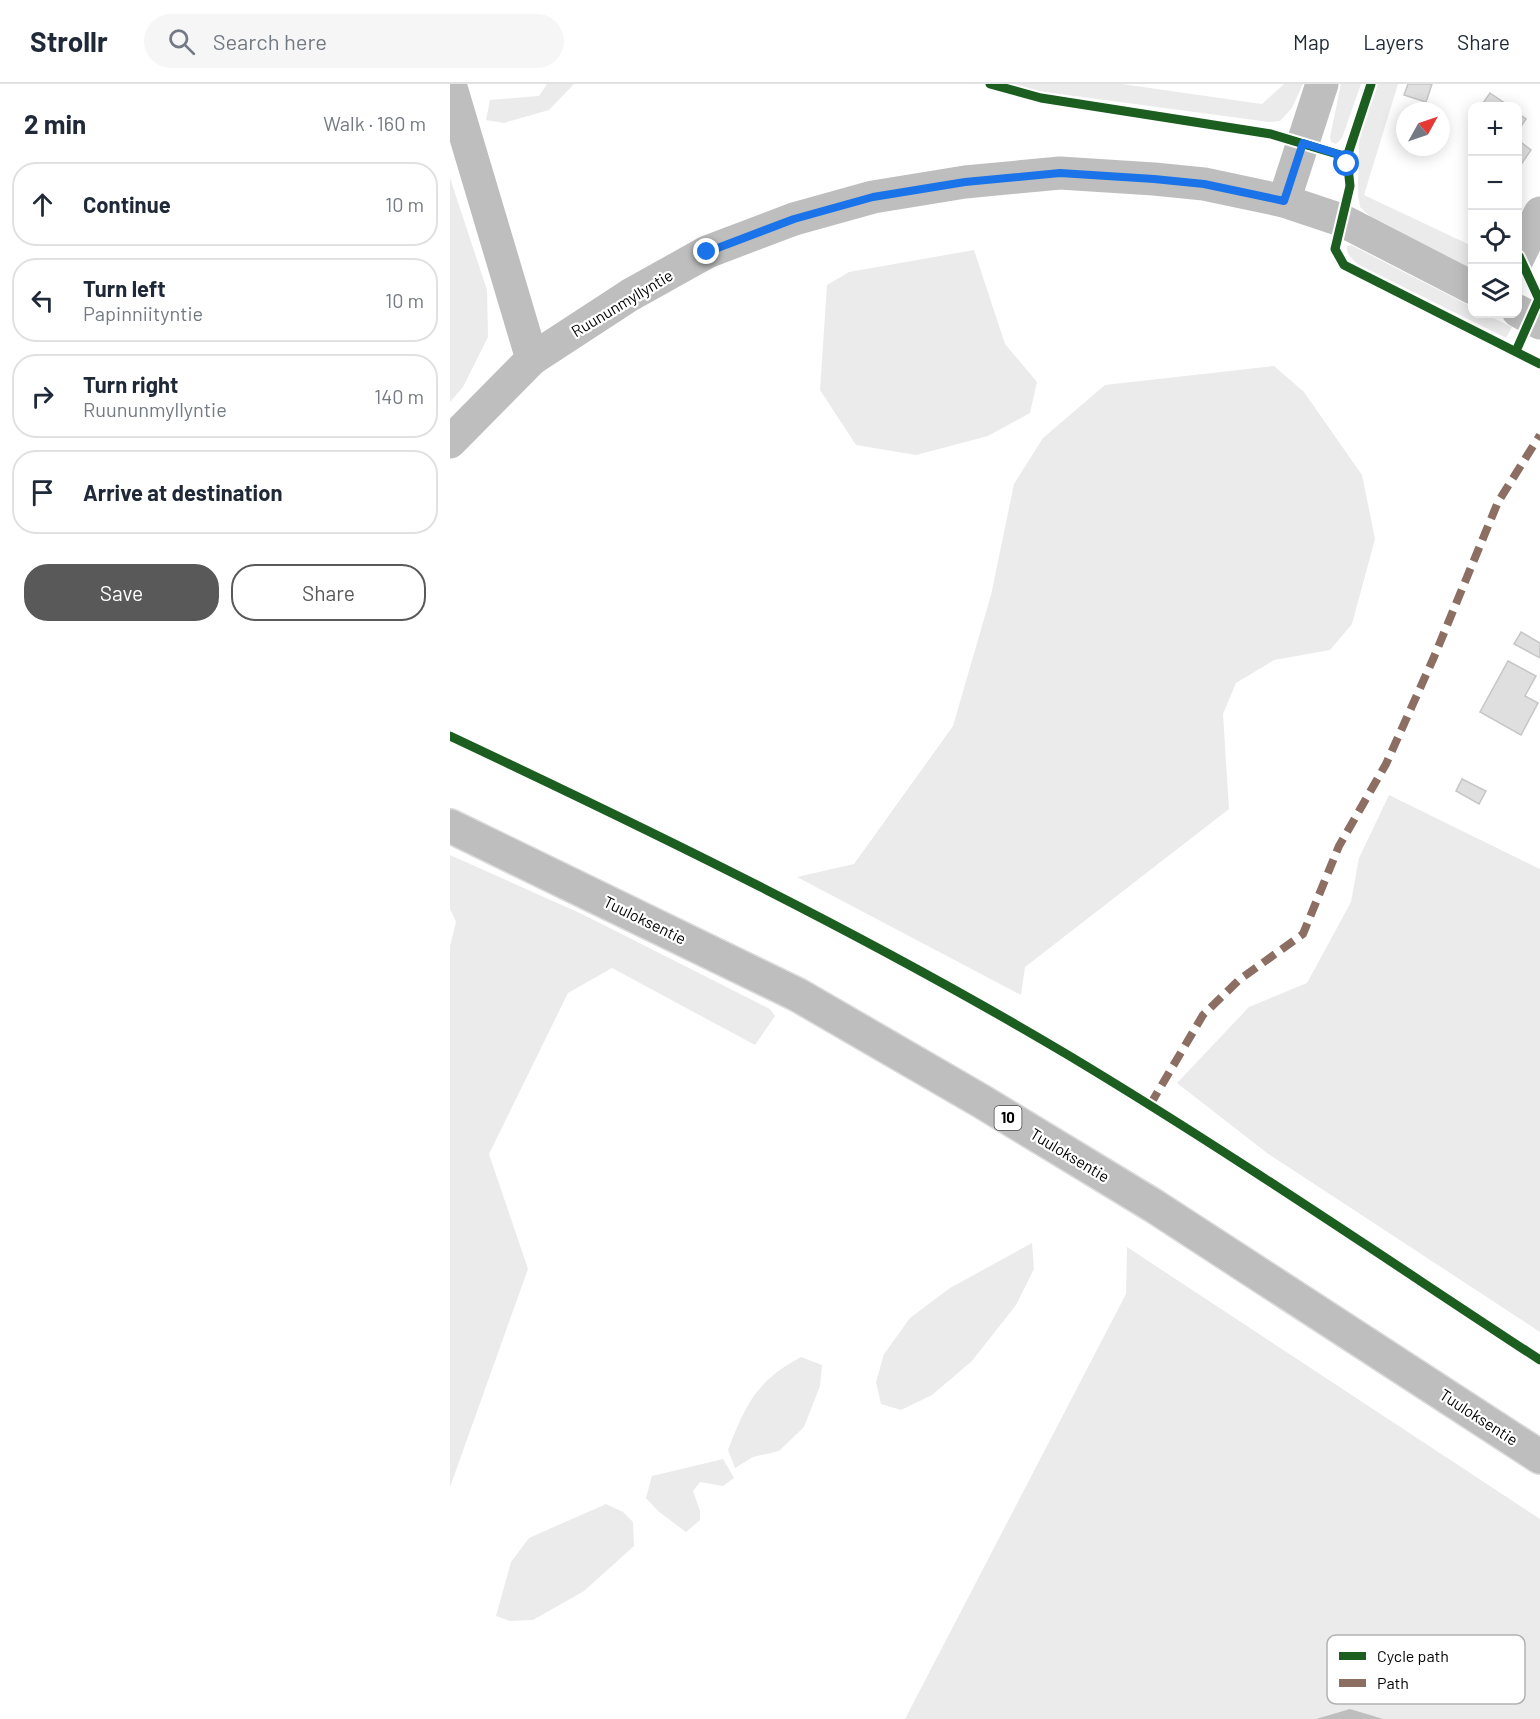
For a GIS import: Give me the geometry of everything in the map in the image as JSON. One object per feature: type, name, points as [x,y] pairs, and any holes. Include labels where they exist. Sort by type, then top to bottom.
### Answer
[{"type":"main road","points":[[450,84],[532,359]]},
{"type":"main road","points":[[1284,201],[1322,84]]},
{"type":"main road","name":"Ruununmyllyntie","points":[[450,442],[532,359],[630,295],[707,252],[794,219],[873,197],[965,182],[1060,173],[1204,184],[1284,201],[1341,220],[1468,285]]},
{"type":"main road","points":[[1522,250],[1540,213]]},
{"type":"main road","points":[[1522,313],[1540,323]]},
{"type":"main road","name":"Tuuloksentie","points":[[450,826],[777,985],[981,1101],[1154,1206],[1540,1457]]},
{"type":"shaded area","points":[[547,84],[574,84],[549,110],[504,123],[486,120],[490,100],[539,96]]},
{"type":"shaded area","points":[[1014,84],[1122,84],[1262,104],[1284,84],[1303,84],[1292,108],[1280,121],[1269,122],[1037,91]]},
{"type":"shaded area","points":[[1341,84],[1361,84],[1342,138],[1336,144],[1331,142],[1330,137]]},
{"type":"shaded area","points":[[1378,84],[1398,84],[1364,195],[1468,244],[1468,267],[1374,220],[1360,207],[1358,195],[1359,139]]},
{"type":"shaded area","points":[[450,178],[487,290],[488,337],[463,387],[450,402]]},
{"type":"shaded area","points":[[1351,245],[1468,305],[1468,318],[1493,318],[1512,327],[1506,338],[1361,266],[1351,258],[1347,246]]},
{"type":"shaded area","points":[[974,250],[1005,344],[1037,382],[1030,413],[988,436],[916,455],[856,445],[820,390],[827,285],[849,272]]},
{"type":"shaded area","points":[[1274,366],[1304,392],[1362,475],[1375,539],[1352,624],[1330,650],[1274,660],[1236,683],[1223,714],[1229,809],[1025,967],[1021,995],[797,877],[854,864],[953,726],[991,595],[1014,484],[1043,438],[1105,385]]},
{"type":"shaded area","points":[[1389,795],[1540,869],[1540,1332],[1267,1153],[1177,1083],[1249,1007],[1307,983],[1351,902],[1359,858]]},
{"type":"shaded area","points":[[450,855],[584,915],[770,1009],[775,1016],[755,1045],[612,968],[568,993],[489,1154],[528,1269],[450,1487],[450,946],[456,922],[450,909]]},
{"type":"shaded area","points":[[1032,1243],[1034,1269],[1016,1305],[972,1361],[932,1395],[901,1410],[881,1404],[876,1382],[884,1354],[910,1318],[950,1288]]},
{"type":"shaded area","points":[[1127,1247],[1540,1519],[1540,1719],[905,1719],[1126,1294]]},
{"type":"shaded area","points":[[801,1357],[822,1365],[820,1386],[804,1427],[779,1451],[753,1457],[735,1468],[728,1450],[754,1395],[773,1375]]},
{"type":"shaded area","points":[[723,1459],[734,1478],[723,1486],[700,1482],[693,1491],[700,1511],[700,1520],[686,1532],[658,1511],[646,1498],[652,1476]]},
{"type":"shaded area","points":[[606,1504],[623,1512],[633,1522],[634,1546],[584,1591],[533,1620],[510,1621],[496,1616],[511,1562],[529,1538]]},
{"type":"shaded area","points":[[1350,1709],[1383,1719],[1316,1719]]},
{"type":"building","points":[[1408,84],[1432,84],[1426,102],[1404,95]]},
{"type":"building","points":[[1490,93],[1503,102],[1484,102]]},
{"type":"building","points":[[1522,143],[1531,150],[1522,163]]},
{"type":"building","points":[[1521,632],[1540,643],[1540,658],[1514,644]]},
{"type":"building","points":[[1508,661],[1536,676],[1525,696],[1538,703],[1521,735],[1480,712]]},
{"type":"building","points":[[1462,779],[1486,791],[1479,804],[1456,791]]},
{"type":"marked path","points":[[1150,1105],[1203,1015],[1239,980],[1303,934],[1339,846],[1386,764],[1434,657],[1498,502],[1540,435]]},
{"type":"cycle path","points":[[990,84],[1041,98],[1271,134],[1347,157]]},
{"type":"cycle path","points":[[1371,84],[1347,157],[1350,186],[1335,249],[1344,265],[1540,364]]},
{"type":"cycle path","points":[[1516,351],[1539,299],[1522,262]]},
{"type":"cycle path","points":[[450,736],[763,888],[993,1011],[1187,1129],[1540,1360]]},
{"type":"route","points":[[707,252],[794,219],[873,197],[965,182],[1060,173],[1204,184],[1284,201],[1303,143],[1347,157],[1347,164]]}]
